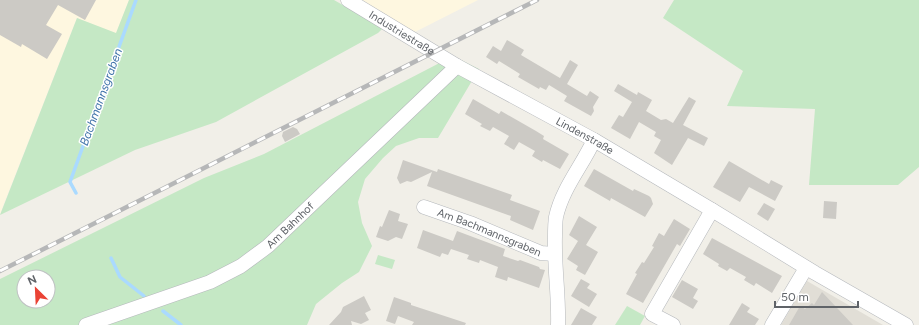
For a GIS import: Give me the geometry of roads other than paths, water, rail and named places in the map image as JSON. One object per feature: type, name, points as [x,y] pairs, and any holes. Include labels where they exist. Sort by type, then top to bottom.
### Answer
[{"type":"street","name":"Industriestraße","points":[[348,0],[457,66]]},
{"type":"street","name":"Lindenstraße","points":[[457,66],[594,140],[806,268],[906,325]]},
{"type":"street","name":"Am Bahnhof","points":[[86,325],[210,282],[241,266],[268,246],[457,66]]},
{"type":"street","name":"Am Bachmannsgraben","points":[[558,325],[554,254],[556,218],[564,192],[594,140]]},
{"type":"street","name":"Am Bachmannsgraben","points":[[424,207],[470,223],[542,253],[554,254]]},
{"type":"street","points":[[673,325],[652,314],[712,210]]},
{"type":"street","points":[[772,325],[806,268]]},
{"type":"waterway","name":"Bachmannsgraben","points":[[76,193],[70,182],[136,0]]},
{"type":"waterway","name":"Bachmannsgraben","points":[[111,258],[120,277],[144,296]]},
{"type":"waterway","name":"Bachmannsgraben","points":[[163,311],[181,325]]},
{"type":"railway","points":[[0,271],[537,0]]}]
